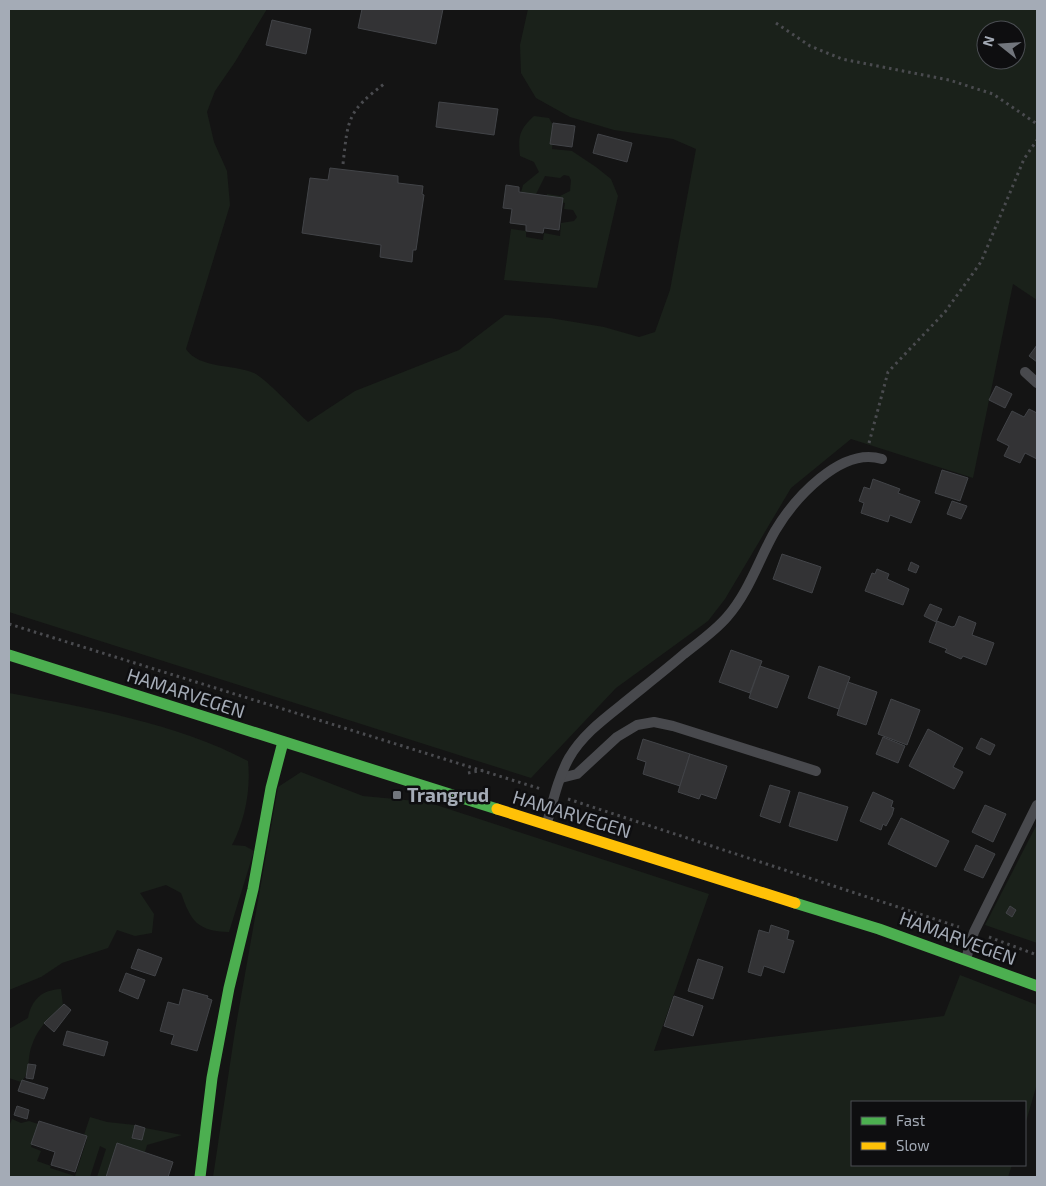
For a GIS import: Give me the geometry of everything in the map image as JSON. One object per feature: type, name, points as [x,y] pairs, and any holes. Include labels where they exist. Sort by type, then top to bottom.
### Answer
[{"type":"main road","name":"HAMARVEGEN","points":[[9,655],[879,929],[1037,986]]},
{"type":"main road","points":[[200,1177],[212,1078],[230,988],[254,889],[271,788],[283,742]]},
{"type":"lane","points":[[1025,372],[1037,383]]},
{"type":"lane","points":[[547,824],[555,794],[569,759],[588,733],[727,618],[743,595],[776,529],[808,490],[846,461],[866,456],[882,459]]},
{"type":"lane","points":[[561,778],[577,774],[627,730],[637,725],[654,722],[673,726],[816,771]]},
{"type":"lane","points":[[965,960],[974,932],[1037,805]]},
{"type":"path","points":[[776,23],[810,46],[842,59],[950,80],[993,94],[1037,124]]},
{"type":"path","points":[[343,164],[346,135],[352,114],[361,102],[384,84]]},
{"type":"path","points":[[866,456],[888,372],[945,312],[981,262],[1024,159],[1037,140]]},
{"type":"path","points":[[9,624],[490,772],[974,932],[1037,955]]},
{"type":"shaded area","points":[[9,9],[267,9],[215,91],[207,112],[214,142],[227,171],[230,205],[186,349],[199,360],[254,373],[273,388],[308,422],[355,391],[459,350],[505,315],[550,318],[604,327],[639,337],[655,332],[670,290],[696,149],[673,139],[614,130],[570,117],[536,98],[521,73],[520,45],[528,9],[1037,9],[1037,300],[1013,284],[973,478],[851,439],[791,488],[725,599],[708,621],[616,688],[531,778],[9,612]]},
{"type":"shaded area","points":[[534,116],[549,118],[554,127],[552,149],[572,151],[596,167],[611,179],[618,196],[597,288],[504,280],[511,229],[526,231],[526,237],[543,240],[544,233],[560,236],[561,223],[574,221],[577,217],[573,210],[564,209],[565,203],[546,200],[547,194],[560,196],[570,191],[571,180],[569,176],[564,175],[560,178],[545,176],[534,198],[520,196],[523,185],[539,172],[534,162],[520,156],[519,143],[522,130]]},
{"type":"shaded area","points":[[9,693],[131,718],[192,736],[248,761],[249,783],[244,815],[232,845],[245,846],[254,851],[229,932],[202,927],[188,911],[181,893],[166,885],[140,893],[154,914],[152,933],[135,936],[117,930],[108,948],[62,963],[41,977],[9,990]]},
{"type":"shaded area","points":[[301,772],[363,796],[427,802],[709,894],[654,1051],[944,1016],[960,975],[1037,1005],[1037,1084],[1026,1122],[1026,1101],[851,1101],[851,1166],[1012,1166],[1008,1177],[213,1177],[235,1031],[278,787]]},
{"type":"shaded area","points":[[1037,824],[1037,943],[985,925]]},
{"type":"shaded area","points":[[61,989],[63,1005],[38,1033],[31,1049],[28,1069],[24,1078],[21,1082],[9,1078],[9,1029],[28,1018],[32,1006],[39,997],[48,991]]},
{"type":"shaded area","points":[[90,1117],[107,1122],[135,1125],[132,1138],[141,1140],[145,1128],[182,1135],[147,1145],[144,1155],[118,1147],[108,1177],[97,1177],[106,1149],[100,1146],[90,1177],[9,1177],[9,1122],[10,1124],[12,1119],[21,1123],[29,1121],[38,1124],[31,1147],[41,1151],[37,1161],[51,1166],[50,1168],[75,1176],[87,1139],[83,1138]]},
{"type":"building","points":[[362,9],[443,9],[436,44],[358,28]]},
{"type":"building","points":[[272,20],[311,29],[306,54],[266,45]]},
{"type":"building","points":[[439,102],[498,109],[494,135],[436,127]]},
{"type":"building","points":[[553,123],[575,126],[572,147],[550,144]]},
{"type":"building","points":[[598,134],[632,143],[627,162],[593,153]]},
{"type":"building","points":[[330,168],[398,176],[398,183],[423,186],[422,194],[424,195],[416,250],[413,250],[412,262],[380,257],[381,245],[302,233],[310,178],[328,180]]},
{"type":"building","points":[[506,185],[519,187],[519,192],[563,198],[559,230],[544,228],[543,233],[526,231],[526,225],[510,223],[512,209],[503,208]]},
{"type":"building","points":[[1037,345],[1037,362],[1029,356]]},
{"type":"building","points":[[996,386],[1012,394],[1005,408],[989,400]]},
{"type":"building","points":[[1029,409],[1037,413],[1037,459],[1025,453],[1020,463],[1004,456],[1009,446],[997,440],[1012,411],[1024,417]]},
{"type":"building","points":[[942,470],[968,478],[960,501],[935,493]]},
{"type":"building","points":[[873,479],[900,489],[898,493],[920,501],[911,523],[890,515],[888,522],[861,513],[864,503],[859,501],[864,487],[870,489]]},
{"type":"building","points":[[952,501],[967,506],[961,519],[947,514]]},
{"type":"building","points":[[782,554],[821,567],[812,593],[773,579]]},
{"type":"building","points":[[911,562],[919,566],[916,573],[908,570]]},
{"type":"building","points":[[877,569],[889,574],[887,579],[909,589],[903,605],[865,591],[872,573],[875,574]]},
{"type":"building","points":[[930,604],[942,609],[936,622],[924,616]]},
{"type":"building","points":[[959,616],[976,623],[972,635],[994,643],[986,665],[963,656],[961,659],[945,652],[947,649],[929,642],[937,621],[952,627],[955,626]]},
{"type":"building","points":[[731,650],[762,661],[750,693],[719,682]]},
{"type":"building","points":[[760,666],[789,676],[777,708],[749,698]]},
{"type":"building","points":[[819,666],[850,677],[839,709],[808,698]]},
{"type":"building","points":[[848,682],[877,692],[866,725],[837,715]]},
{"type":"building","points":[[891,699],[920,710],[907,745],[878,734]]},
{"type":"building","points":[[928,729],[963,748],[953,767],[963,772],[954,789],[909,766]]},
{"type":"building","points":[[883,737],[905,746],[898,763],[876,754]]},
{"type":"building","points":[[981,738],[995,745],[990,755],[976,748]]},
{"type":"building","points":[[643,739],[690,754],[680,786],[643,774],[646,762],[637,759]]},
{"type":"building","points":[[690,754],[727,766],[716,799],[701,794],[699,799],[678,792]]},
{"type":"building","points":[[770,785],[790,791],[780,823],[760,816]]},
{"type":"building","points":[[799,792],[848,807],[837,841],[789,826]]},
{"type":"building","points":[[873,792],[893,801],[891,807],[894,808],[892,815],[886,826],[883,824],[881,830],[860,821]]},
{"type":"building","points":[[985,805],[1006,814],[993,842],[972,832]]},
{"type":"building","points":[[901,818],[949,841],[936,867],[888,844]]},
{"type":"building","points":[[976,845],[995,854],[983,878],[964,870]]},
{"type":"building","points":[[1010,906],[1016,910],[1012,917],[1006,913]]},
{"type":"building","points":[[771,925],[789,931],[787,939],[794,941],[784,973],[764,966],[761,976],[748,972],[759,930],[769,933]]},
{"type":"building","points":[[138,949],[162,958],[155,976],[131,968]]},
{"type":"building","points":[[698,959],[723,967],[713,999],[688,991]]},
{"type":"building","points":[[126,973],[145,980],[138,999],[119,991]]},
{"type":"building","points":[[183,989],[208,996],[207,998],[212,1000],[197,1051],[171,1044],[174,1035],[160,1031],[168,1002],[179,1005]]},
{"type":"building","points":[[674,996],[703,1006],[693,1036],[664,1026]]},
{"type":"building","points":[[64,1004],[71,1010],[54,1032],[44,1023]]},
{"type":"building","points":[[67,1031],[108,1042],[104,1056],[63,1045]]},
{"type":"building","points":[[28,1064],[36,1065],[33,1079],[26,1078]]},
{"type":"building","points":[[22,1080],[48,1088],[44,1099],[18,1091]]},
{"type":"building","points":[[17,1106],[29,1110],[27,1119],[14,1115]]},
{"type":"building","points":[[39,1121],[87,1136],[75,1172],[51,1165],[55,1152],[31,1144]]},
{"type":"building","points":[[135,1125],[145,1128],[142,1140],[132,1138]]},
{"type":"building","points":[[117,1143],[173,1162],[168,1177],[106,1177]]},
{"type":"traffic: fast","points":[[9,655],[497,809]]},
{"type":"traffic: fast","points":[[200,1177],[212,1078],[229,988],[253,889],[271,788],[283,742]]},
{"type":"traffic: fast","points":[[795,903],[879,929],[1037,986]]},
{"type":"traffic: slow","points":[[497,809],[795,903]]},
{"type":"place","name":"Trangrud","points":[[397,795]]}]
